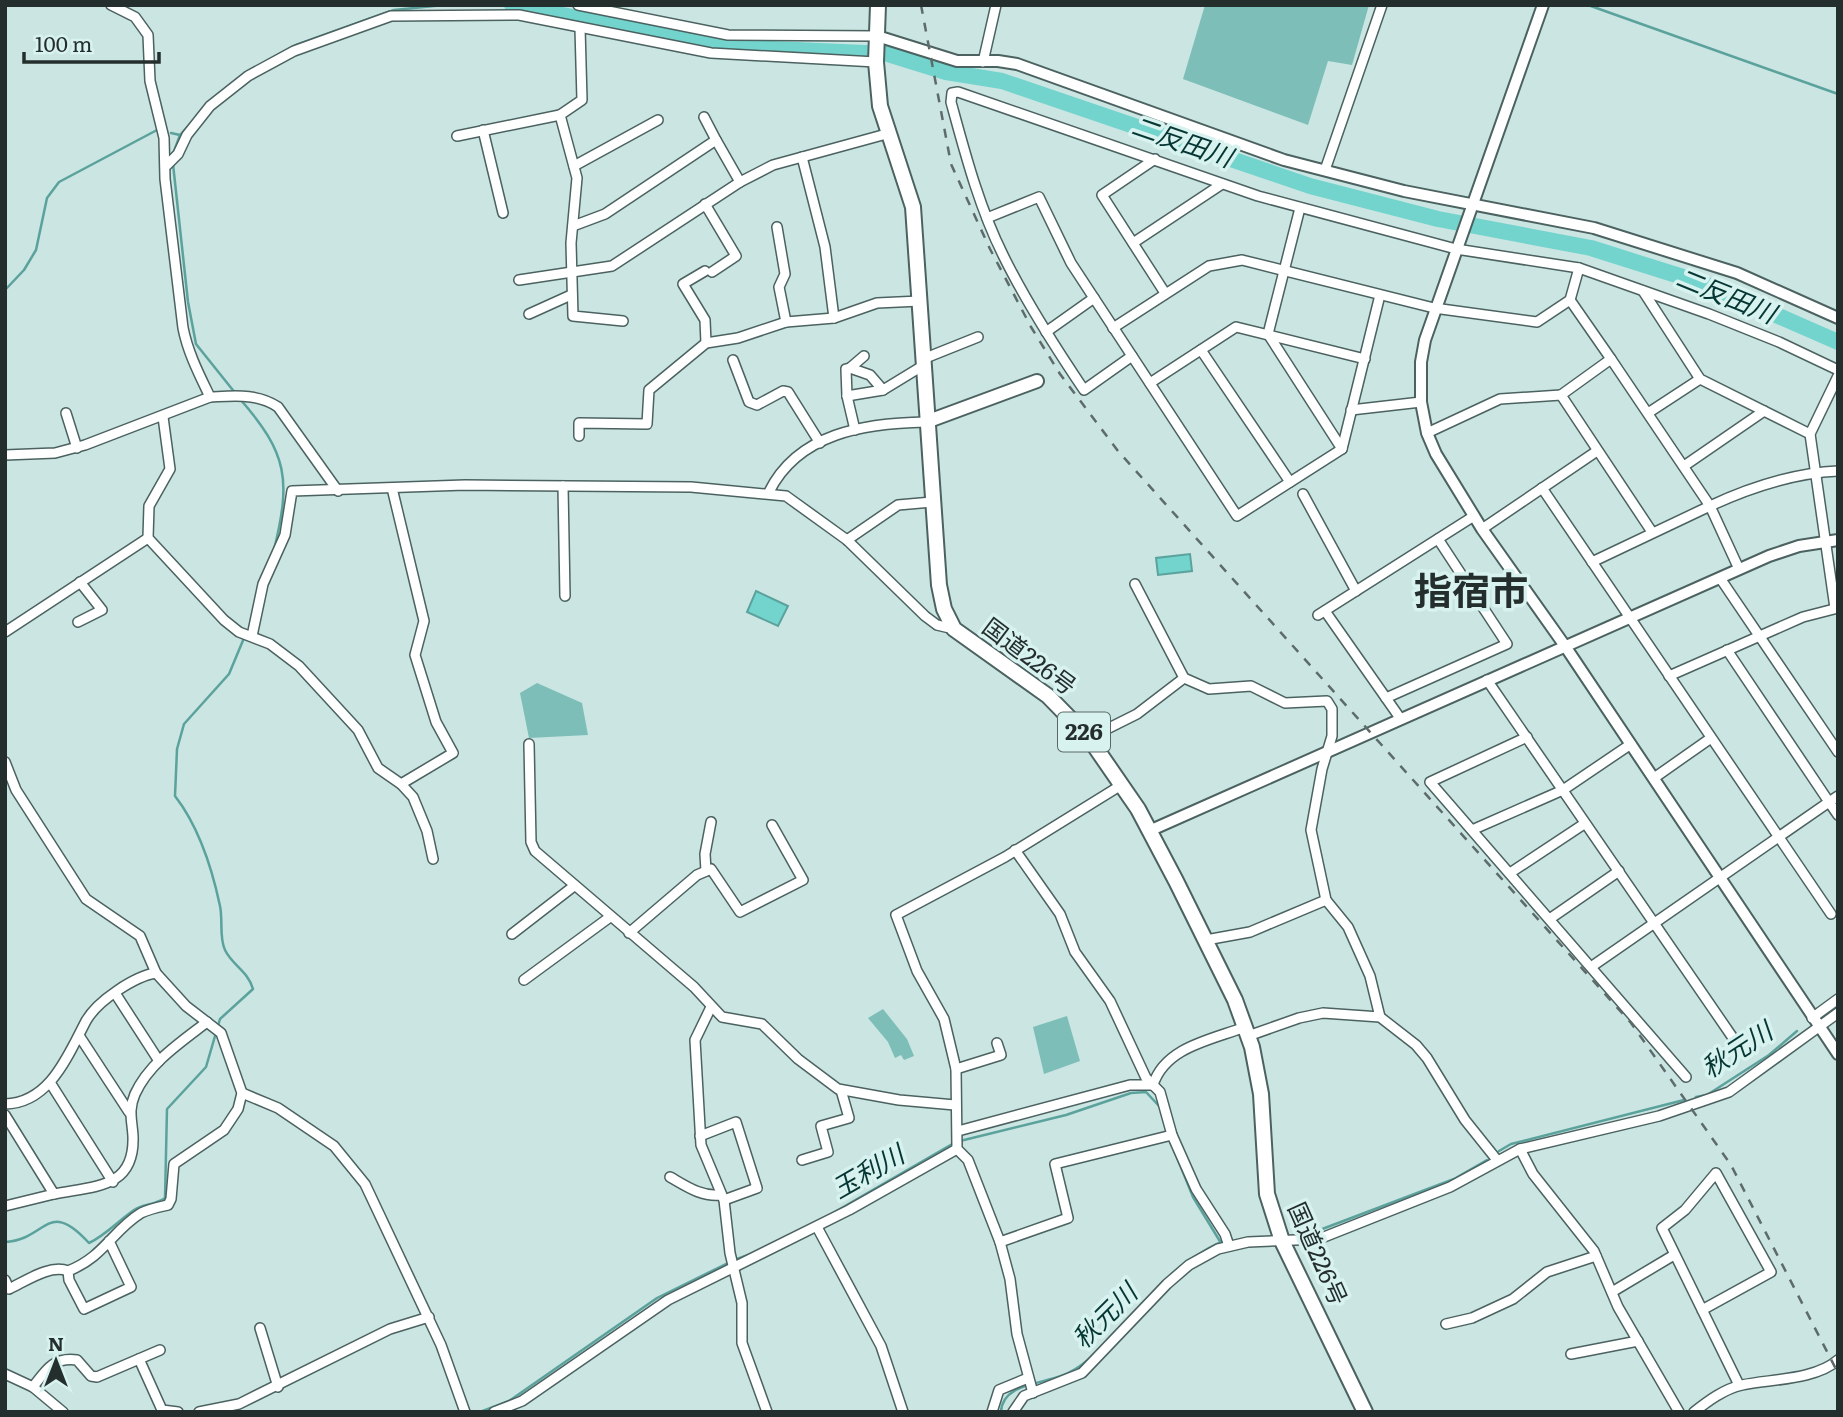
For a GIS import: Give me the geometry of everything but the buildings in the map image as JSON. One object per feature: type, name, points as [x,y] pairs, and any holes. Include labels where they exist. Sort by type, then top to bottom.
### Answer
[{"type":"highway","name":"国道226号","points":[[878,5],[876,50],[880,106],[912,200],[932,502],[939,585],[944,608],[954,629],[1048,696],[1089,737],[1123,784],[1149,831],[1206,940],[1247,1031],[1259,1084],[1266,1194],[1282,1241],[1365,1412]]},
{"type":"main road","points":[[926,422],[1037,381]]},
{"type":"street","points":[[111,5],[135,17],[148,35],[150,81],[162,127],[167,165],[165,179],[183,328],[187,346],[210,397]]},
{"type":"street","points":[[578,5],[727,35],[930,55],[957,61],[1017,64],[1284,160],[1404,191],[1567,220],[1698,260],[1737,273],[1838,318]]},
{"type":"street","points":[[983,62],[996,5]]},
{"type":"street","points":[[1325,170],[1382,5]]},
{"type":"street","points":[[1543,5],[1434,308],[1421,362],[1421,402],[1427,433],[1436,454],[1474,516],[1565,646],[1838,1054]]},
{"type":"street","points":[[167,165],[178,154],[187,135],[210,106],[248,76],[294,51],[380,19],[403,16],[519,15],[711,53],[876,50]]},
{"type":"street","points":[[457,136],[560,115],[582,100],[580,27]]},
{"type":"street","points":[[1132,356],[1084,390],[1046,332],[1003,256],[966,158],[951,102],[952,93],[958,92],[1021,111],[1222,184],[1300,208],[1457,245],[1578,268],[1779,342],[1838,370]]},
{"type":"street","points":[[560,115],[578,192],[571,272],[573,316],[622,321]]},
{"type":"street","points":[[704,117],[740,182]]},
{"type":"street","points":[[574,166],[658,120]]},
{"type":"street","points":[[484,130],[503,213]]},
{"type":"street","points":[[519,280],[612,266],[740,182],[774,165],[890,133]]},
{"type":"street","points":[[573,226],[606,214],[716,139]]},
{"type":"street","points":[[802,157],[825,247],[834,318]]},
{"type":"street","points":[[1155,159],[1102,195],[1165,293]]},
{"type":"street","points":[[1133,243],[1222,184]]},
{"type":"street","points":[[987,218],[1039,197],[1072,263],[1237,516],[1342,449],[1380,295]]},
{"type":"street","points":[[705,204],[736,256],[683,284],[705,320],[706,343]]},
{"type":"street","points":[[1300,208],[1268,334],[1342,449]]},
{"type":"street","points":[[777,227],[785,274],[779,287],[786,322]]},
{"type":"street","points":[[1113,328],[1209,266],[1224,261],[1242,260],[1434,308],[1537,322],[1570,300],[1578,268]]},
{"type":"street","points":[[1643,291],[1699,379],[1810,434]]},
{"type":"street","points":[[529,314],[571,295]]},
{"type":"street","points":[[1046,332],[1094,298]]},
{"type":"street","points":[[1570,300],[1710,506],[1740,569]]},
{"type":"street","points":[[579,436],[579,423],[647,424],[649,390],[706,343],[738,338],[786,322],[834,318],[877,303],[920,301]]},
{"type":"street","points":[[1150,383],[1236,327],[1365,359]]},
{"type":"street","points":[[846,396],[883,390],[923,362],[978,337]]},
{"type":"street","points":[[1201,350],[1290,482]]},
{"type":"street","points":[[855,430],[844,378],[846,369],[864,356]]},
{"type":"street","points":[[1427,433],[1500,399],[1561,395],[1611,359]]},
{"type":"street","points":[[733,360],[749,402],[757,405],[783,391],[788,392],[820,443]]},
{"type":"street","points":[[850,368],[870,375],[883,390]]},
{"type":"street","points":[[1669,676],[1802,617],[1836,608],[1810,434],[1838,376]]},
{"type":"street","points":[[1648,413],[1699,379]]},
{"type":"street","points":[[1561,395],[1652,532]]},
{"type":"street","points":[[5,454],[55,453],[77,448],[210,397],[244,396],[268,400],[278,407],[338,491]]},
{"type":"street","points":[[1351,410],[1421,402]]},
{"type":"street","points":[[1684,466],[1764,411]]},
{"type":"street","points":[[66,413],[77,448]]},
{"type":"street","points":[[163,417],[170,469],[149,506],[148,538],[239,632],[270,643],[299,666],[358,730],[378,768],[401,784],[420,813],[433,859]]},
{"type":"street","points":[[769,492],[786,463],[820,443],[855,430],[926,422]]},
{"type":"street","points":[[1482,528],[1597,451]]},
{"type":"street","points":[[1592,562],[1744,491],[1815,472],[1838,471]]},
{"type":"street","points":[[252,636],[263,584],[285,536],[292,491],[562,486],[691,487],[769,492],[786,496],[847,540],[925,616],[937,625],[954,629]]},
{"type":"street","points":[[562,486],[565,596]]},
{"type":"street","points":[[392,488],[424,621],[415,655],[436,722],[453,753],[401,784]]},
{"type":"street","points":[[1542,488],[1831,914]]},
{"type":"street","points":[[1303,494],[1356,591]]},
{"type":"street","points":[[847,540],[898,505],[932,502]]},
{"type":"street","points":[[1400,718],[1321,613],[1474,516]]},
{"type":"street","points":[[5,632],[148,538]]},
{"type":"street","points":[[1386,698],[1507,643],[1438,539]]},
{"type":"street","points":[[1149,831],[1328,749],[1740,569],[1799,546],[1838,540]]},
{"type":"street","points":[[1720,578],[1838,751]]},
{"type":"street","points":[[78,622],[102,610],[80,582]]},
{"type":"street","points":[[1135,584],[1184,678],[1209,689],[1251,687],[1284,703],[1327,701],[1332,709],[1332,736],[1311,820],[1326,900],[1348,927],[1370,976],[1380,1017]]},
{"type":"street","points":[[1727,650],[1833,799],[1838,815]]},
{"type":"street","points":[[1089,737],[1137,714],[1184,678]]},
{"type":"street","points":[[1487,680],[1733,1038]]},
{"type":"street","points":[[1527,737],[1430,782],[1551,918],[1686,1077]]},
{"type":"street","points":[[1654,778],[1711,738]]},
{"type":"street","points":[[529,744],[531,842],[541,859],[694,987],[722,1017],[762,1024],[798,1059],[841,1090],[900,1100],[955,1105]]},
{"type":"street","points":[[1472,830],[1563,790],[1631,744]]},
{"type":"street","points":[[5,762],[16,790],[86,899],[140,936],[156,973],[186,1006],[221,1033],[242,1093],[238,1109],[224,1130],[174,1164],[168,1205],[142,1213],[109,1241],[98,1256],[68,1271],[61,1268],[7,1286]]},
{"type":"street","points":[[957,1150],[956,1069],[941,1011],[917,971],[896,915],[1015,850],[1123,784]]},
{"type":"street","points":[[1591,967],[1652,922],[1833,799]]},
{"type":"street","points":[[706,871],[705,855],[711,822]]},
{"type":"street","points":[[1510,873],[1584,824]]},
{"type":"street","points":[[629,933],[711,869],[740,912],[803,880],[772,825]]},
{"type":"street","points":[[1015,850],[1060,914],[1075,952],[1110,1000],[1146,1078],[1160,1093],[1166,1108],[1170,1135],[1196,1189],[1225,1234],[1229,1245]]},
{"type":"street","points":[[1551,918],[1619,871]]},
{"type":"street","points":[[512,934],[574,886]]},
{"type":"street","points":[[1206,940],[1250,932],[1326,900]]},
{"type":"street","points":[[524,980],[610,917]]},
{"type":"street","points":[[5,1104],[24,1104],[51,1084],[80,1037],[87,1020],[115,993],[141,976],[156,973]]},
{"type":"street","points":[[115,993],[159,1061]]},
{"type":"street","points":[[992,1412],[999,1390],[1082,1373],[1189,1265],[1229,1245],[1319,1239],[1450,1187],[1520,1149],[1659,1116],[1729,1092],[1815,1023],[1838,999]]},
{"type":"street","points":[[711,1007],[695,1040],[701,1102],[699,1136],[722,1197],[730,1253],[742,1303],[742,1343],[767,1412]]},
{"type":"street","points":[[1153,1085],[1157,1073],[1169,1058],[1247,1031],[1323,1013],[1380,1017],[1421,1051],[1465,1120],[1497,1160]]},
{"type":"street","points":[[1815,1023],[1838,1013]]},
{"type":"street","points":[[5,1206],[113,1182],[129,1166],[132,1155],[129,1112],[136,1092],[159,1061],[207,1023]]},
{"type":"street","points":[[80,1037],[129,1112]]},
{"type":"street","points":[[956,1069],[1001,1055],[997,1043]]},
{"type":"street","points":[[51,1084],[113,1182]]},
{"type":"street","points":[[958,1131],[1130,1085],[1153,1085]]},
{"type":"street","points":[[802,1160],[828,1152],[821,1126],[849,1118],[841,1090]]},
{"type":"street","points":[[242,1093],[278,1108],[334,1146],[365,1184],[429,1317],[464,1410]]},
{"type":"street","points":[[5,1115],[54,1194]]},
{"type":"street","points":[[670,1177],[710,1196],[722,1197],[757,1188],[736,1122],[699,1136]]},
{"type":"street","points":[[1000,1242],[1068,1218],[1055,1164],[1170,1135]]},
{"type":"street","points":[[1520,1149],[1533,1174],[1596,1256],[1638,1341],[1679,1412]]},
{"type":"street","points":[[494,1412],[522,1401],[668,1300],[817,1227],[957,1150]]},
{"type":"street","points":[[957,1150],[968,1160],[1000,1242],[1010,1279],[1017,1334],[1031,1385],[1013,1412]]},
{"type":"street","points":[[1702,1310],[1771,1272],[1716,1173],[1685,1210],[1662,1228],[1674,1255],[1739,1385]]},
{"type":"street","points":[[817,1227],[881,1346],[903,1412]]},
{"type":"street","points":[[68,1271],[69,1280],[84,1309],[131,1287],[109,1241]]},
{"type":"street","points":[[1612,1292],[1674,1255]]},
{"type":"street","points":[[1446,1324],[1472,1318],[1513,1299],[1547,1272],[1596,1256]]},
{"type":"street","points":[[199,1412],[241,1408],[390,1329],[429,1317]]},
{"type":"street","points":[[260,1328],[278,1387]]},
{"type":"street","points":[[1571,1354],[1638,1341]]},
{"type":"street","points":[[33,1387],[51,1363],[65,1358],[77,1360],[91,1376],[97,1377],[160,1350]]},
{"type":"street","points":[[139,1359],[162,1410],[178,1412]]},
{"type":"street","points":[[1694,1412],[1739,1385],[1814,1371],[1838,1360]]},
{"type":"street","points":[[5,1374],[33,1387],[63,1412]]},
{"type":"shaded area","points":[[1205,5],[1369,5],[1352,65],[1328,61],[1308,125],[1183,79]]},
{"type":"shaded area","points":[[1190,554],[1192,571],[1158,575],[1156,558]]},
{"type":"shaded area","points":[[756,591],[788,606],[778,626],[747,612]]},
{"type":"shaded area","points":[[537,683],[582,703],[588,735],[529,738],[520,693]]},
{"type":"shaded area","points":[[883,1009],[907,1039],[914,1056],[904,1060],[901,1055],[895,1058],[888,1042],[868,1018]]},
{"type":"shaded area","points":[[1067,1016],[1080,1061],[1044,1074],[1033,1027]]},
{"type":"waterway","points":[[256,67],[296,45],[394,10],[444,5]]},
{"type":"waterway","name":"二反田川","points":[[512,5],[724,47],[888,54],[946,72],[1002,81],[1310,186],[1438,219],[1591,248],[1705,284],[1838,342]]},
{"type":"waterway","points":[[1588,5],[1838,94]]},
{"type":"waterway","points":[[171,133],[180,135],[191,123]]},
{"type":"waterway","points":[[5,290],[24,270],[36,250],[47,198],[59,182],[157,130]]},
{"type":"waterway","points":[[173,154],[180,135]]},
{"type":"waterway","points":[[173,164],[188,302],[196,344],[236,394]]},
{"type":"waterway","points":[[240,399],[268,436],[281,469],[283,505],[274,550]]},
{"type":"waterway","points":[[262,578],[270,559]]},
{"type":"waterway","points":[[5,1242],[19,1240],[55,1222],[64,1223],[89,1243],[134,1210],[165,1198],[167,1109],[206,1067],[220,1019],[253,989],[248,977],[225,950],[220,906],[209,863],[198,834],[175,796],[177,749],[184,724],[229,674],[244,638]]},
{"type":"waterway","name":"秋元川","points":[[1696,1097],[1707,1095],[1769,1055],[1797,1031]]},
{"type":"waterway","name":"玉利川","points":[[960,1141],[1066,1115],[1131,1093],[1146,1092],[1160,1107]]},
{"type":"waterway","name":"秋元川","points":[[1499,1151],[1511,1144],[1684,1100]]},
{"type":"waterway","name":"玉利川","points":[[1170,1140],[1193,1197],[1221,1243]]},
{"type":"waterway","name":"玉利川","points":[[826,1217],[954,1143]]},
{"type":"waterway","name":"秋元川","points":[[1317,1231],[1454,1179],[1487,1160]]},
{"type":"waterway","name":"秋元川","points":[[1001,1412],[1003,1403],[1015,1390],[1064,1375],[1086,1362],[1164,1281],[1180,1267],[1221,1242]]},
{"type":"waterway","name":"玉利川","points":[[734,1260],[751,1254]]},
{"type":"waterway","name":"玉利川","points":[[480,1412],[509,1401],[657,1298],[728,1263]]},
{"type":"railway","points":[[921,5],[951,164],[990,249],[1031,327],[1060,374],[1118,451],[1631,1023],[1731,1165],[1838,1373]]},
{"type":"district","name":"指宿市","points":[[1471,592]]}]
